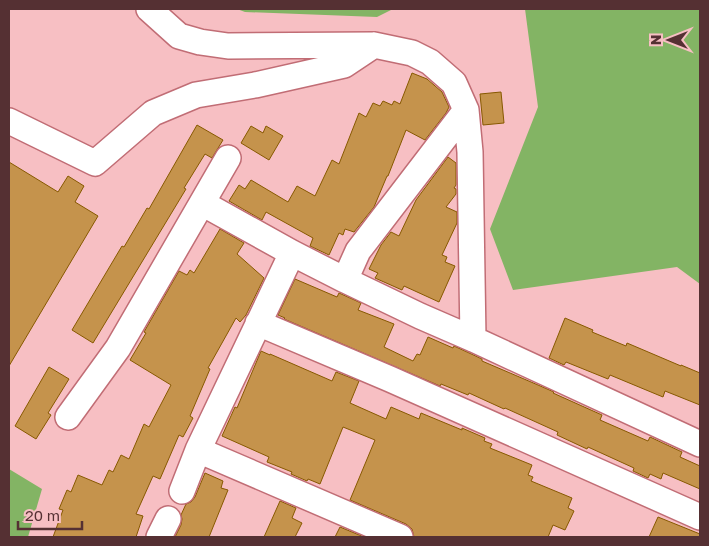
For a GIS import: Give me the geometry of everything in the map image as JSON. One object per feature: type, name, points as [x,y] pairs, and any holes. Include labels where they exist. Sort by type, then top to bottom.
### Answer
[{"type":"street","points":[[149,9],[179,36],[200,42],[228,46],[374,44],[412,53],[430,62],[454,83],[466,110],[470,152],[473,339]]},
{"type":"street","points":[[9,121],[95,164],[153,113],[196,95],[255,85],[344,65],[374,44]]},
{"type":"street","points":[[345,280],[358,251],[466,110]]},
{"type":"street","points":[[68,417],[118,348],[228,158]]},
{"type":"street","points":[[202,203],[345,280],[700,444]]},
{"type":"street","points":[[182,491],[198,450],[292,253]]},
{"type":"street","points":[[258,323],[399,383],[700,517]]},
{"type":"street","points":[[198,450],[400,537]]},
{"type":"green space","points":[[237,9],[393,9],[377,17],[245,12]]},
{"type":"green space","points":[[525,9],[700,9],[700,284],[677,267],[513,290],[490,229],[538,107]]},
{"type":"green space","points":[[9,469],[42,489],[28,537],[9,537]]},
{"type":"building","points":[[412,73],[427,79],[442,92],[449,107],[425,140],[406,130],[374,207],[354,232],[345,229],[343,235],[339,233],[329,255],[310,246],[313,238],[266,212],[262,220],[229,201],[239,185],[245,189],[251,180],[288,202],[297,186],[315,196],[332,160],[339,164],[359,113],[366,117],[373,103],[380,106],[383,101],[392,105],[394,101],[400,104]]},
{"type":"building","points":[[501,92],[504,123],[483,125],[480,94]]},
{"type":"building","points":[[197,125],[223,140],[212,158],[205,154],[93,343],[72,330],[122,246],[124,247],[147,208],[149,209]]},
{"type":"building","points":[[251,126],[263,133],[266,126],[283,136],[269,160],[241,143]]},
{"type":"building","points":[[448,157],[456,163],[456,185],[454,188],[456,189],[456,194],[446,207],[457,212],[457,223],[442,255],[447,257],[445,262],[455,266],[439,302],[404,286],[402,290],[375,278],[378,273],[369,269],[381,245],[391,232],[399,236],[416,200]]},
{"type":"building","points":[[9,162],[58,192],[68,176],[84,186],[75,202],[98,216],[9,366]]},
{"type":"building","points":[[220,229],[244,243],[237,254],[264,278],[246,315],[240,322],[236,318],[208,368],[210,369],[190,416],[193,418],[183,437],[179,435],[160,479],[153,476],[136,514],[143,516],[136,537],[53,537],[63,510],[59,509],[67,490],[71,492],[78,475],[102,485],[109,470],[113,472],[121,455],[129,459],[144,424],[149,427],[171,385],[130,360],[179,271],[187,275],[190,270],[194,273]]},
{"type":"building","points":[[295,279],[337,297],[339,293],[361,303],[358,310],[394,324],[384,347],[413,361],[417,354],[420,355],[428,337],[453,348],[454,346],[482,359],[482,361],[602,415],[600,420],[648,441],[650,437],[682,452],[680,457],[700,466],[700,489],[663,473],[661,479],[650,474],[648,478],[633,471],[634,468],[588,447],[587,449],[557,435],[558,432],[505,408],[469,393],[468,395],[441,384],[440,386],[284,319],[278,315]]},
{"type":"building","points":[[565,318],[626,346],[627,343],[700,373],[700,405],[665,391],[663,397],[610,375],[608,379],[566,362],[564,365],[549,358]]},
{"type":"building","points":[[261,351],[332,381],[336,372],[359,381],[350,403],[386,419],[391,407],[419,419],[421,413],[485,438],[484,441],[492,444],[490,448],[532,465],[528,475],[533,477],[531,481],[572,498],[568,508],[574,511],[565,530],[553,525],[548,537],[414,537],[412,529],[406,524],[350,500],[375,440],[343,427],[320,484],[291,474],[292,472],[267,462],[269,457],[222,436],[235,407],[237,408]]},
{"type":"building","points":[[49,367],[69,379],[48,413],[51,415],[36,439],[15,426]]},
{"type":"building","points":[[205,473],[223,481],[221,488],[228,490],[209,537],[175,537],[181,525],[181,515],[186,504],[195,497]]},
{"type":"building","points":[[280,501],[296,508],[292,518],[302,523],[295,537],[264,537]]},
{"type":"building","points":[[658,517],[700,534],[700,537],[649,537]]},
{"type":"building","points":[[340,527],[364,537],[335,537]]}]
